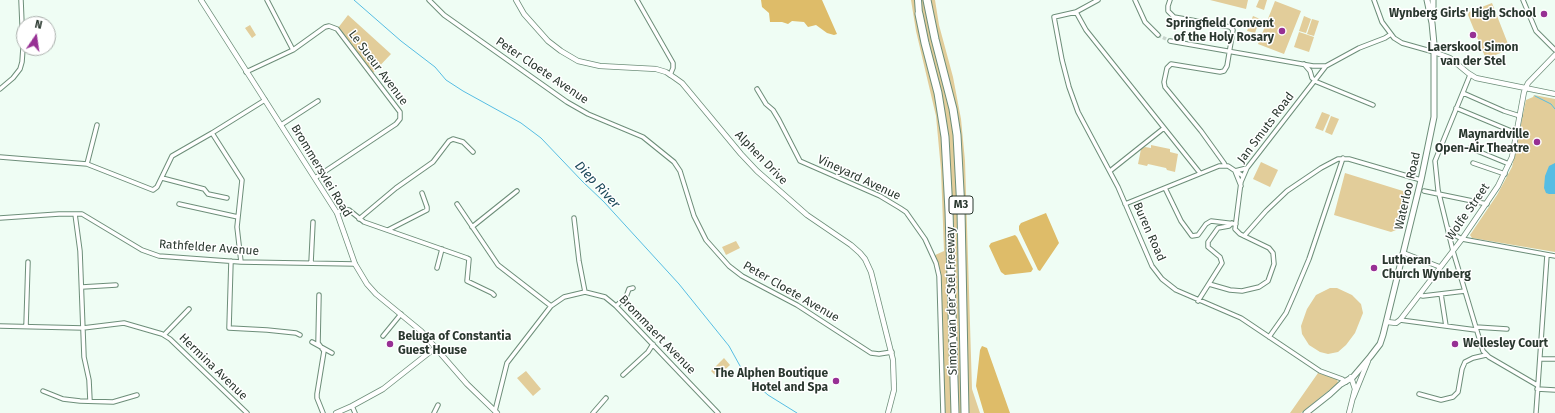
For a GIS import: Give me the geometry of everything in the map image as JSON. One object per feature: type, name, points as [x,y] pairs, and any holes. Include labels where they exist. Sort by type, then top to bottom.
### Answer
[{"type":"highway","name":"Simon van der Stel Freeway","points":[[918,0],[925,43],[938,93],[945,137],[950,227],[955,402],[954,413]]},
{"type":"highway","name":"Simon van der Stel Freeway","points":[[927,0],[935,39],[953,109],[957,135],[961,210],[965,413]]},
{"type":"main road","name":"Waterloo Road","points":[[1427,0],[1432,23]]},
{"type":"main road","name":"Waterloo Road","points":[[1306,413],[1348,379],[1370,357],[1380,344],[1387,322],[1433,125],[1433,0]]},
{"type":"street","points":[[0,89],[16,75],[22,62],[23,48],[21,0]]},
{"type":"street","name":"Brommersvlei Road","points":[[201,0],[337,213],[355,264],[370,289],[421,332],[467,384],[496,412]]},
{"type":"street","points":[[267,0],[293,50]]},
{"type":"street","name":"Peter Cloete Avenue","points":[[429,0],[444,15],[567,102],[588,114],[643,137],[674,162],[680,172],[694,216],[706,240],[729,266],[742,276],[797,305],[872,353],[879,354],[892,352]]},
{"type":"street","name":"Alphen Drive","points":[[516,0],[524,14],[548,41],[573,58],[584,63],[600,66],[656,69],[670,75],[682,83],[757,171],[807,215],[851,245],[862,256],[871,272],[892,352],[894,386],[888,413]]},
{"type":"street","points":[[637,0],[673,63],[674,68],[670,75]]},
{"type":"street","points":[[1098,0],[1076,12],[1086,30],[1200,173]]},
{"type":"street","points":[[1135,0],[1145,22],[1158,35]]},
{"type":"street","points":[[1170,0],[1168,12],[1175,18],[1232,28],[1233,31],[1227,68],[1221,72],[1170,64],[1166,69],[1164,82],[1165,87],[1225,165],[1243,176]]},
{"type":"street","points":[[1374,0],[1380,17],[1391,34],[1402,43],[1450,58],[1470,75],[1476,78],[1555,94]]},
{"type":"street","points":[[1523,0],[1536,31],[1555,50]]},
{"type":"street","name":"Buren Road","points":[[1076,12],[1054,17],[1065,74],[1073,99],[1086,127],[1110,171],[1146,255],[1155,271],[1171,288],[1241,318],[1320,371],[1348,379]]},
{"type":"street","name":"Le Sueur Avenue","points":[[246,72],[293,50],[325,27],[334,27],[400,112],[401,115],[399,122],[315,178]]},
{"type":"street","name":"Jan Smuts Road","points":[[1234,223],[1243,176],[1246,168],[1314,80],[1326,66],[1359,48],[1385,38],[1391,34]]},
{"type":"street","points":[[1170,41],[1303,64],[1326,66]]},
{"type":"street","points":[[1526,88],[1528,83],[1555,55]]},
{"type":"street","points":[[1303,64],[1310,71],[1312,78],[1317,82],[1373,105]]},
{"type":"street","points":[[1470,75],[1435,161],[1439,194],[1453,251],[1482,348],[1486,355],[1537,387],[1555,390]]},
{"type":"street","name":"Wolfe Street","points":[[1400,320],[1462,239],[1487,204],[1505,174],[1509,164],[1526,88]]},
{"type":"street","name":"Vineyard Avenue","points":[[757,89],[766,104],[773,110],[800,161],[880,196],[900,208],[906,212],[925,239],[936,263],[939,276],[943,413]]},
{"type":"street","points":[[1463,93],[1504,111],[1520,116]]},
{"type":"street","points":[[0,157],[87,164],[150,190],[157,187],[172,156],[264,100]]},
{"type":"street","points":[[281,125],[318,101]]},
{"type":"street","points":[[1456,108],[1516,133]]},
{"type":"street","points":[[87,164],[97,125]]},
{"type":"street","points":[[1110,171],[1164,128]]},
{"type":"street","points":[[212,133],[241,177],[242,183],[238,217],[238,236],[241,262]]},
{"type":"street","points":[[359,219],[396,188],[432,162],[449,140],[463,142],[473,152]]},
{"type":"street","points":[[1470,148],[1509,164]]},
{"type":"street","points":[[1269,337],[1286,313],[1309,259],[1343,158]]},
{"type":"street","points":[[1244,236],[1266,211],[1287,191],[1328,164],[1343,158],[1421,180]]},
{"type":"street","points":[[1473,163],[1505,174]]},
{"type":"street","points":[[1125,204],[1200,173],[1225,165]]},
{"type":"street","points":[[1235,171],[1246,168]]},
{"type":"street","points":[[1235,171],[1241,186]]},
{"type":"street","points":[[162,178],[204,189],[208,194],[227,198]]},
{"type":"street","points":[[1165,188],[1181,221],[1192,236],[1198,235],[1206,224],[1211,221],[1234,223]]},
{"type":"street","points":[[472,227],[517,191]]},
{"type":"street","points":[[1424,191],[1487,204]]},
{"type":"street","points":[[388,230],[427,210],[422,192]]},
{"type":"street","points":[[179,204],[238,217]]},
{"type":"street","points":[[457,204],[498,265],[551,306]]},
{"type":"street","points":[[337,213],[343,210],[348,210],[359,219],[442,250],[464,256],[469,259],[467,281],[494,295]]},
{"type":"street","points":[[75,214],[82,287],[84,358],[89,380],[90,401]]},
{"type":"street","name":"Rathfelder Avenue","points":[[0,218],[75,214],[87,215],[150,254],[170,258],[241,262],[355,264]]},
{"type":"street","points":[[574,218],[579,261],[585,292]]},
{"type":"street","points":[[310,263],[314,222]]},
{"type":"street","points":[[1209,284],[1230,290],[1242,291],[1259,287],[1268,281],[1274,264],[1273,253],[1269,248],[1238,233],[1235,229],[1234,223]]},
{"type":"street","points":[[1198,300],[1222,262],[1220,257],[1208,247],[1208,242],[1218,228],[1229,226],[1234,223]]},
{"type":"street","points":[[1450,234],[1462,239],[1555,256]]},
{"type":"street","points":[[437,268],[442,250]]},
{"type":"street","points":[[1404,253],[1440,267]]},
{"type":"street","points":[[1536,413],[1547,255]]},
{"type":"street","points":[[231,261],[228,328],[267,330],[296,333],[300,335]]},
{"type":"street","points":[[26,326],[28,262]]},
{"type":"street","points":[[82,287],[116,285]]},
{"type":"street","points":[[616,306],[626,297],[629,289],[633,288]]},
{"type":"street","points":[[1419,295],[1423,296],[1465,291]]},
{"type":"street","name":"Brommaert Avenue","points":[[496,412],[507,363],[551,306],[564,297],[585,292],[605,297],[616,306],[718,413]]},
{"type":"street","points":[[1441,294],[1446,326]]},
{"type":"street","points":[[319,295],[318,343],[324,351],[317,394],[323,413]]},
{"type":"street","points":[[164,335],[189,309]]},
{"type":"street","points":[[384,336],[401,314]]},
{"type":"street","points":[[1387,322],[1396,323],[1400,320],[1446,326],[1507,329]]},
{"type":"street","name":"Hermina Avenue","points":[[0,326],[84,328],[124,323],[164,335],[247,413]]},
{"type":"street","points":[[312,342],[332,353]]},
{"type":"street","points":[[623,375],[655,346]]},
{"type":"street","points":[[336,413],[383,389],[435,348]]},
{"type":"street","points":[[1419,394],[1441,400],[1453,397],[1458,392],[1463,365],[1471,358],[1486,355]]},
{"type":"street","points":[[1353,398],[1370,357]]},
{"type":"street","points":[[1540,359],[1555,359]]},
{"type":"street","points":[[1348,379],[1355,387],[1349,413]]},
{"type":"street","points":[[43,391],[66,400],[113,402],[137,395]]},
{"type":"street","points":[[593,413],[606,398]]},
{"type":"street","points":[[434,413],[438,405]]},
{"type":"street","points":[[352,406],[355,413]]},
{"type":"shaded area","points":[[761,0],[822,0],[837,34],[834,35],[827,33],[816,25],[808,27],[804,22],[792,21],[788,24],[782,22],[770,22],[769,13],[762,7]]},
{"type":"shaded area","points":[[911,0],[935,0],[939,25],[953,77],[961,119],[965,161],[972,389],[980,413],[943,413],[939,283],[933,256],[944,251],[941,170],[936,116],[916,31]]},
{"type":"shaded area","points":[[1210,0],[1248,0],[1246,9]]},
{"type":"shaded area","points":[[1259,0],[1267,0],[1264,10],[1256,7]]},
{"type":"shaded area","points":[[1275,1],[1301,11],[1284,54],[1258,44]]},
{"type":"shaded area","points":[[1492,3],[1510,49],[1486,59],[1468,15],[1469,12]]},
{"type":"shaded area","points":[[348,15],[391,54],[373,73],[338,28]]},
{"type":"shaded area","points":[[1253,16],[1260,19],[1255,33],[1247,31]]},
{"type":"shaded area","points":[[1304,16],[1311,19],[1306,33],[1299,31]]},
{"type":"shaded area","points":[[1312,19],[1319,21],[1314,36],[1307,34]]},
{"type":"shaded area","points":[[250,25],[256,35],[252,38],[245,28]]},
{"type":"shaded area","points":[[1299,32],[1314,37],[1309,52],[1294,47]]},
{"type":"shaded area","points":[[1534,95],[1555,99],[1555,252],[1472,238],[1470,235],[1497,195],[1512,167],[1526,100]]},
{"type":"shaded area","points":[[1322,112],[1330,115],[1323,131],[1315,128]]},
{"type":"shaded area","points":[[1331,116],[1339,119],[1332,135],[1325,132]]},
{"type":"shaded area","points":[[1151,145],[1170,149],[1170,152],[1178,154],[1175,172],[1167,170],[1166,168],[1148,164],[1147,166],[1138,164],[1141,149],[1145,147],[1151,148]]},
{"type":"shaded area","points":[[1261,162],[1278,170],[1270,187],[1253,179]]},
{"type":"shaded area","points":[[1345,173],[1403,191],[1404,194],[1398,228],[1396,230],[1391,232],[1334,215]]},
{"type":"shaded area","points":[[1046,213],[1059,243],[1040,271],[1038,270],[1019,230],[1019,226],[1021,223]]},
{"type":"shaded area","points":[[1015,235],[1033,269],[1031,272],[1005,275],[1001,272],[989,246],[991,243]]},
{"type":"shaded area","points":[[736,241],[740,248],[726,255],[722,247]]},
{"type":"shaded area","points":[[1330,288],[1337,288],[1352,295],[1361,304],[1363,313],[1355,333],[1346,345],[1338,352],[1328,354],[1320,352],[1309,345],[1302,334],[1301,326],[1307,309],[1316,295]]},
{"type":"shaded area","points":[[982,346],[987,348],[1010,413],[984,413],[976,386],[980,350]]},
{"type":"shaded area","points":[[724,358],[730,365],[717,377],[711,371]]},
{"type":"shaded area","points":[[526,371],[541,389],[533,396],[517,378]]},
{"type":"shaded area","points":[[1318,373],[1337,379],[1338,383],[1301,413],[1290,413]]},
{"type":"water","points":[[1555,163],[1555,194],[1549,194],[1546,193],[1544,188],[1545,176],[1549,166]]},
{"type":"waterway","name":"Diep River","points":[[354,0],[401,41],[435,67],[446,80],[521,123],[541,138],[604,202],[679,284],[729,346],[745,375],[768,395],[797,413]]},
{"type":"waterway","points":[[1535,96],[1551,104],[1555,109]]},
{"type":"tunnel","points":[[1158,35],[1170,41]]},
{"type":"place","name":"Wynberg Girls' High School","points":[[1544,14]]},
{"type":"place","name":"Springfield Convent of the Holy Rosary","points":[[1282,31]]},
{"type":"place","name":"Laerskool Simon van der Stel","points":[[1473,35]]},
{"type":"place","name":"Maynardville Open-Air Theatre","points":[[1537,142]]},
{"type":"place","name":"Lutheran Church Wynberg","points":[[1374,268]]},
{"type":"place","name":"Beluga of Constantia Guest House","points":[[390,344]]},
{"type":"place","name":"Wellesley Court","points":[[1455,344]]},
{"type":"place","name":"The Alphen Boutique Hotel and Spa","points":[[836,381]]}]
